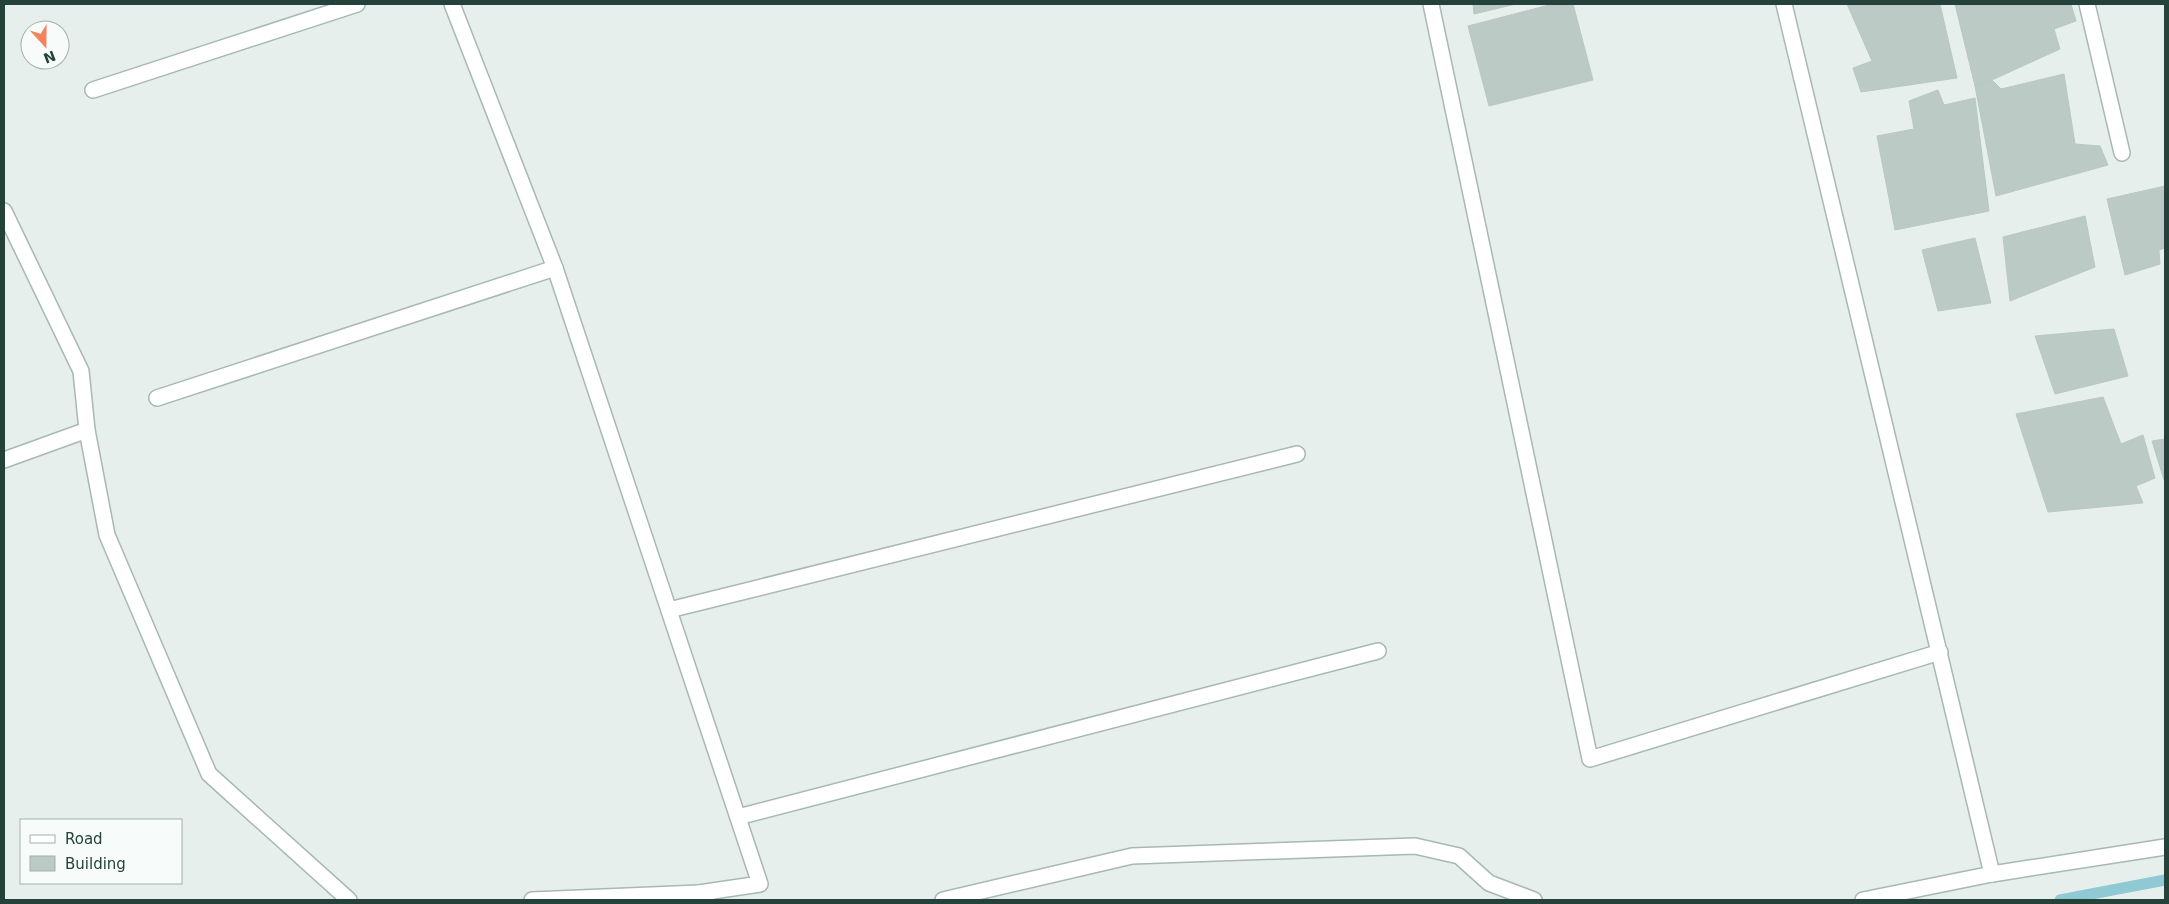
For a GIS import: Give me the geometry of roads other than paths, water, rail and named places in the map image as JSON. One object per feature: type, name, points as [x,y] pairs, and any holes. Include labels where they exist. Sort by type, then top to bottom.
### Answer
[{"type":"street","points":[[93,90],[357,4]]},
{"type":"street","points":[[452,4],[554,268],[760,884],[705,896],[532,900]]},
{"type":"street","points":[[1431,4],[1590,759],[1940,652]]},
{"type":"street","points":[[1784,4],[1992,874]]},
{"type":"street","points":[[2087,4],[2122,153]]},
{"type":"street","points":[[4,211],[81,371],[87,430],[108,536],[209,774],[349,900]]},
{"type":"street","points":[[157,398],[554,268]]},
{"type":"street","points":[[4,460],[87,430]]},
{"type":"street","points":[[668,610],[1296,454]]},
{"type":"street","points":[[738,817],[1378,651]]},
{"type":"street","points":[[943,900],[1132,856],[1415,846],[1459,856],[1489,883],[1534,900]]},
{"type":"street","points":[[1863,900],[1992,874],[2165,847]]},
{"type":"waterway","points":[[2060,900],[2165,880]]}]
